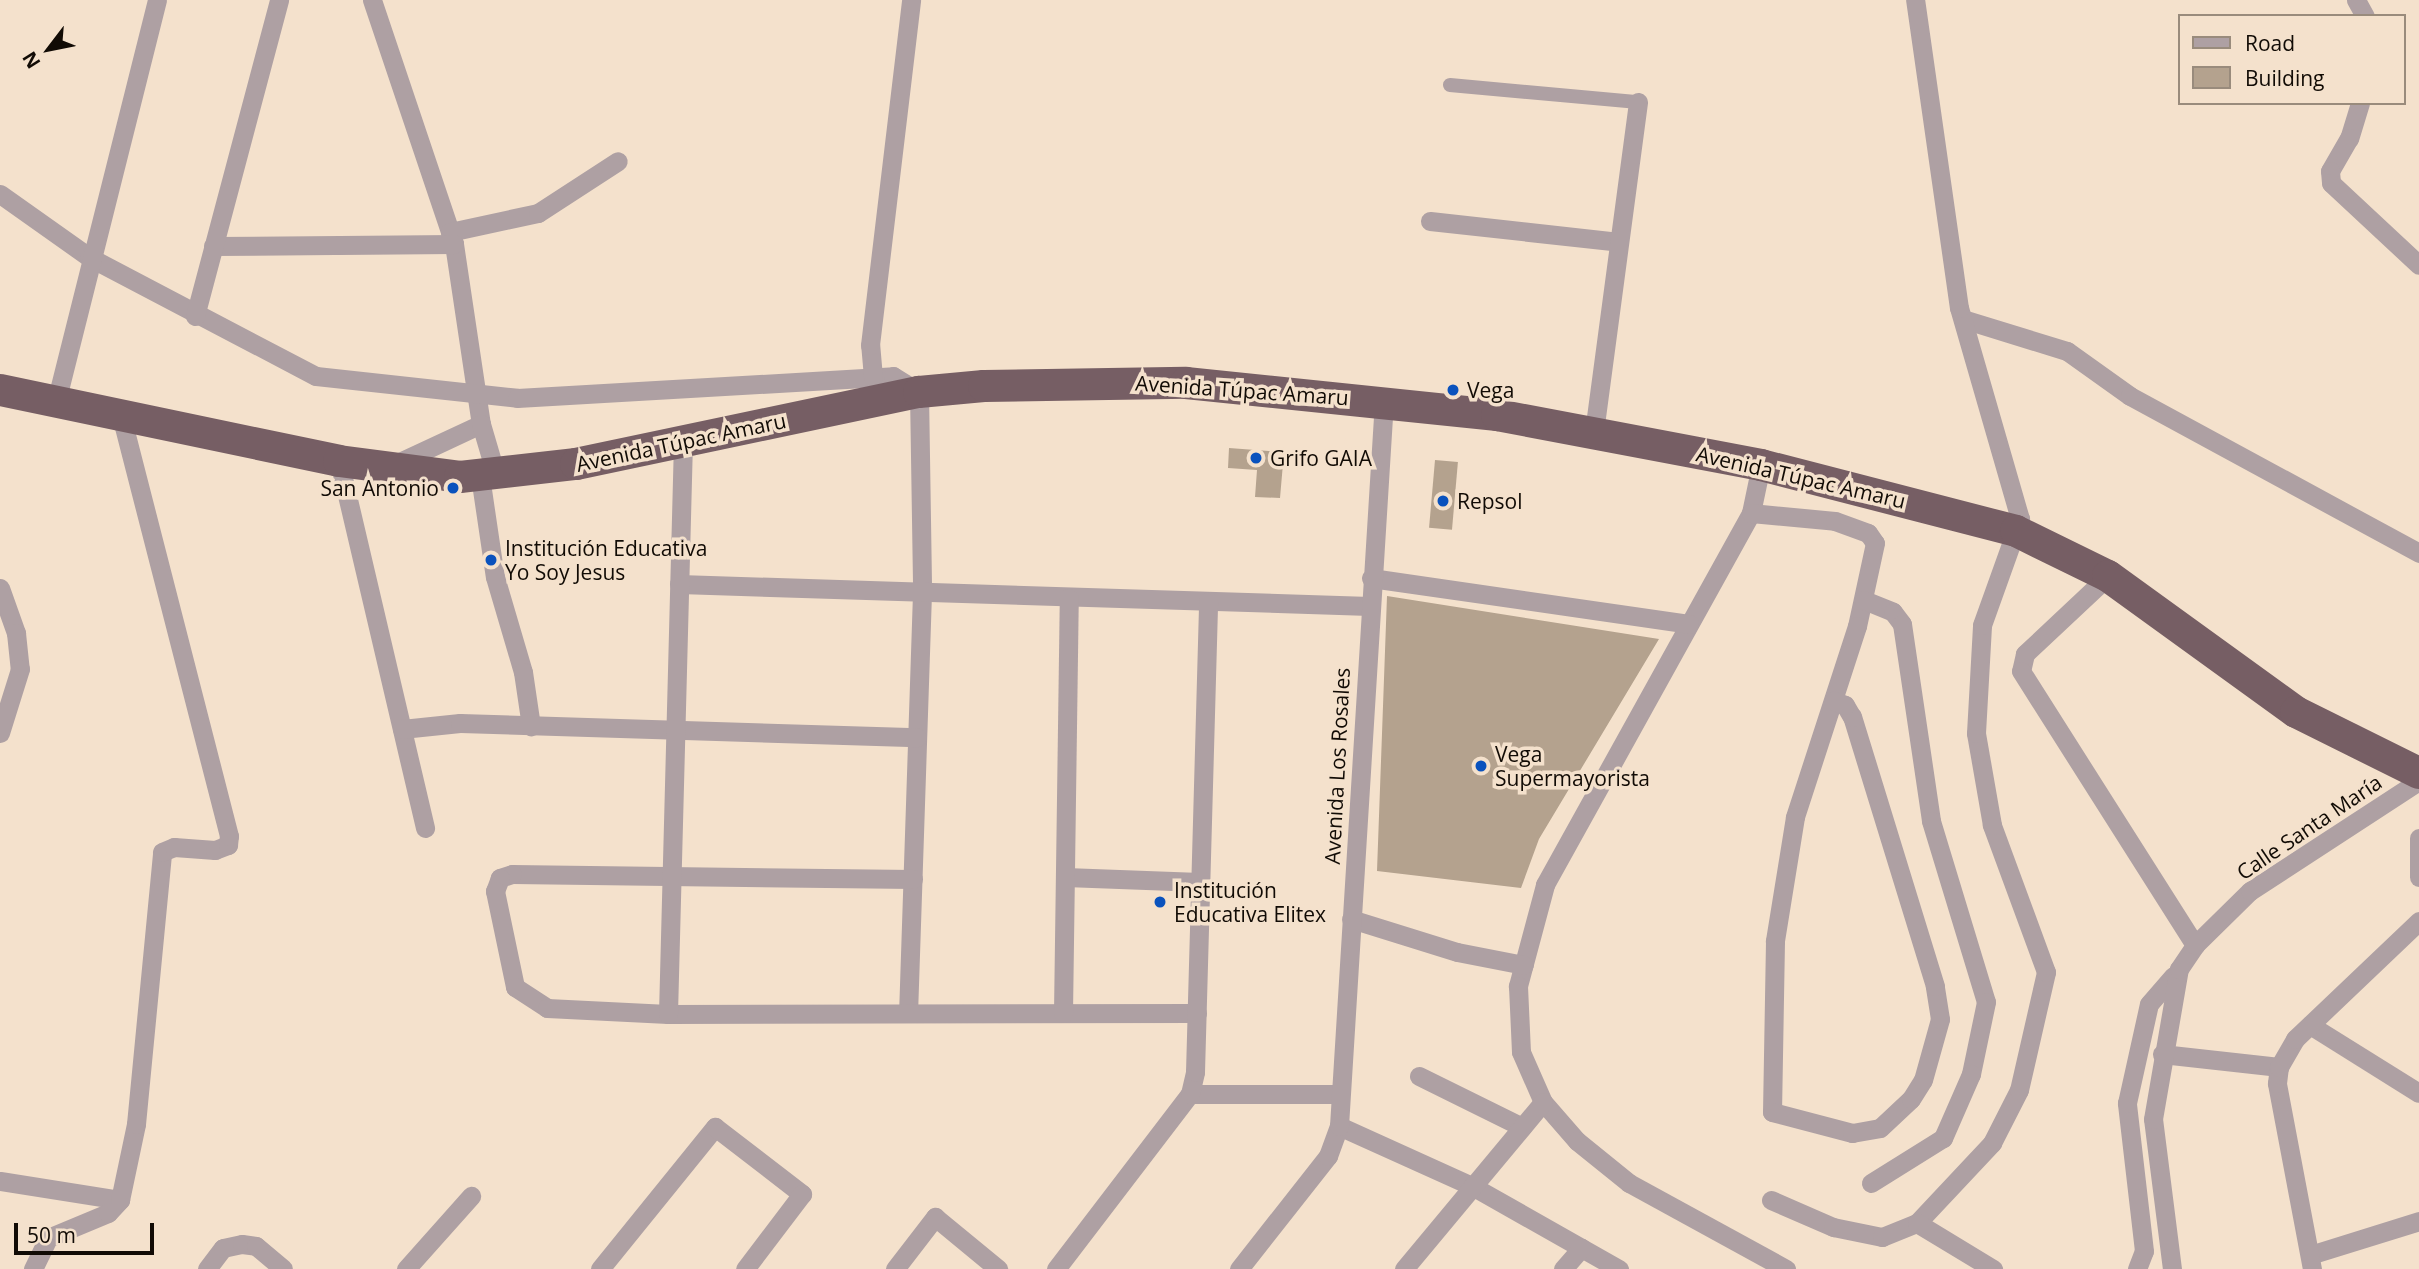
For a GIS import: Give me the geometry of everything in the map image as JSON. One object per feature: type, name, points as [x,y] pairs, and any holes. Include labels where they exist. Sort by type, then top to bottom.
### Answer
[{"type":"highway","name":"Avenida Túpac Amaru","points":[[0,390],[339,461],[386,469],[488,476],[684,443],[919,392],[1061,382],[1186,383],[1384,401],[1594,432],[1761,465],[2016,531],[2108,576],[2296,712],[2419,773]]},
{"type":"street","points":[[56,402],[89,257],[157,0]]},
{"type":"street","points":[[195,316],[279,0]]},
{"type":"street","points":[[372,0],[452,238],[478,397],[488,476],[495,577],[523,672],[531,726]]},
{"type":"street","points":[[873,377],[870,345],[911,0]]},
{"type":"street","points":[[1771,1200],[1833,1227],[1882,1237],[1917,1223],[1992,1143],[2019,1090],[2046,972],[1992,825],[1976,733],[1982,625],[2020,519],[1963,319],[1915,0]]},
{"type":"street","points":[[1450,85],[1638,102],[1594,432]]},
{"type":"street","points":[[2359,105],[2350,138],[2330,171],[2331,183],[2419,265]]},
{"type":"street","points":[[214,246],[452,238],[538,213],[618,161]]},
{"type":"street","points":[[0,194],[89,257],[195,316],[316,376],[478,397],[557,397],[893,376],[919,392],[922,593],[908,1013]]},
{"type":"street","points":[[1430,221],[1619,242]]},
{"type":"street","points":[[1963,319],[2067,351],[2130,396],[2419,552]]},
{"type":"street","name":"Avenida Los Rosales","points":[[1240,1269],[1328,1156],[1339,1126],[1384,401]]},
{"type":"street","points":[[33,1269],[48,1238],[108,1213],[120,1200],[136,1124],[160,859],[174,847],[215,850],[228,845],[229,836],[121,416]]},
{"type":"street","points":[[386,469],[481,424]]},
{"type":"street","points":[[668,1014],[684,443]]},
{"type":"street","points":[[339,461],[425,828]]},
{"type":"street","points":[[1761,465],[1751,513],[1545,885],[1518,986],[1521,1052],[1543,1102],[1577,1141],[1629,1183],[1786,1269]]},
{"type":"street","points":[[1751,513],[1835,521],[1868,533],[1876,558],[1834,701],[1795,817],[1779,892],[1770,1079],[1772,1112],[1852,1133],[1880,1128],[1911,1099],[1926,1070],[1940,1019],[1935,986],[1852,718],[1845,705],[1834,701]]},
{"type":"street","points":[[2108,576],[2025,654],[2021,671],[2195,945]]},
{"type":"street","points":[[1371,578],[1689,624]]},
{"type":"street","points":[[679,584],[1370,606]]},
{"type":"street","points":[[0,588],[16,633],[19,669],[1,726]]},
{"type":"street","points":[[1063,1013],[1069,598]]},
{"type":"street","points":[[1864,600],[1892,612],[1902,624],[1931,821],[1986,1002],[1971,1074],[1942,1138],[1871,1183]]},
{"type":"street","points":[[1056,1269],[1190,1094],[1197,1013],[1208,601]]},
{"type":"street","points":[[402,729],[460,723],[676,732],[917,737]]},
{"type":"street","name":"Calle Santa María","points":[[2172,1269],[2154,1140],[2162,1054],[2179,969],[2195,945],[2250,891],[2419,781]]},
{"type":"street","points":[[2419,838],[2419,877]]},
{"type":"street","points":[[913,879],[672,873],[512,874],[500,878],[495,891],[515,986],[528,1000],[581,1012],[1197,1013]]},
{"type":"street","points":[[1065,877],[1200,882]]},
{"type":"street","points":[[1351,919],[1457,952],[1524,965]]},
{"type":"street","points":[[2419,921],[2311,1025],[2279,1067],[2277,1083],[2311,1262],[2419,1221]]},
{"type":"street","points":[[2137,1269],[2144,1251],[2127,1103],[2149,1004],[2179,969]]},
{"type":"street","points":[[2311,1025],[2419,1093]]},
{"type":"street","points":[[2162,1054],[2279,1067]]},
{"type":"street","points":[[1419,1076],[1522,1127]]},
{"type":"street","points":[[1190,1094],[1340,1094]]},
{"type":"street","points":[[1404,1269],[1543,1102]]},
{"type":"street","points":[[1339,1126],[1472,1186],[1619,1269]]},
{"type":"street","points":[[600,1269],[715,1127],[802,1194],[746,1269]]},
{"type":"street","points":[[0,1181],[120,1200]]},
{"type":"street","points":[[406,1269],[471,1196]]},
{"type":"street","points":[[895,1269],[935,1217],[998,1269]]},
{"type":"street","points":[[1917,1223],[1993,1269]]},
{"type":"street","points":[[207,1269],[223,1248],[242,1244],[256,1246],[284,1269]]},
{"type":"street","points":[[1563,1269],[1581,1248]]},
{"type":"building","name":"Grifo GAIA","points":[[1229,448],[1284,452],[1280,498],[1255,497],[1257,470],[1228,468]]},
{"type":"building","name":"Repsol","points":[[1435,460],[1458,462],[1452,530],[1429,528]]},
{"type":"building","name":"Vega Supermayorista","points":[[1387,596],[1659,639],[1539,839],[1521,888],[1377,871]]},
{"type":"place","name":"Vega","points":[[1453,390]]},
{"type":"place","name":"Grifo GAIA","points":[[1256,458]]},
{"type":"place","name":"San Antonio","points":[[453,488]]},
{"type":"place","name":"Repsol","points":[[1443,501]]},
{"type":"place","name":"Institución Educativa Yo Soy Jesus","points":[[491,560]]},
{"type":"place","name":"Vega Supermayorista","points":[[1481,766]]},
{"type":"place","name":"Institución Educativa Elitex","points":[[1160,902]]}]
